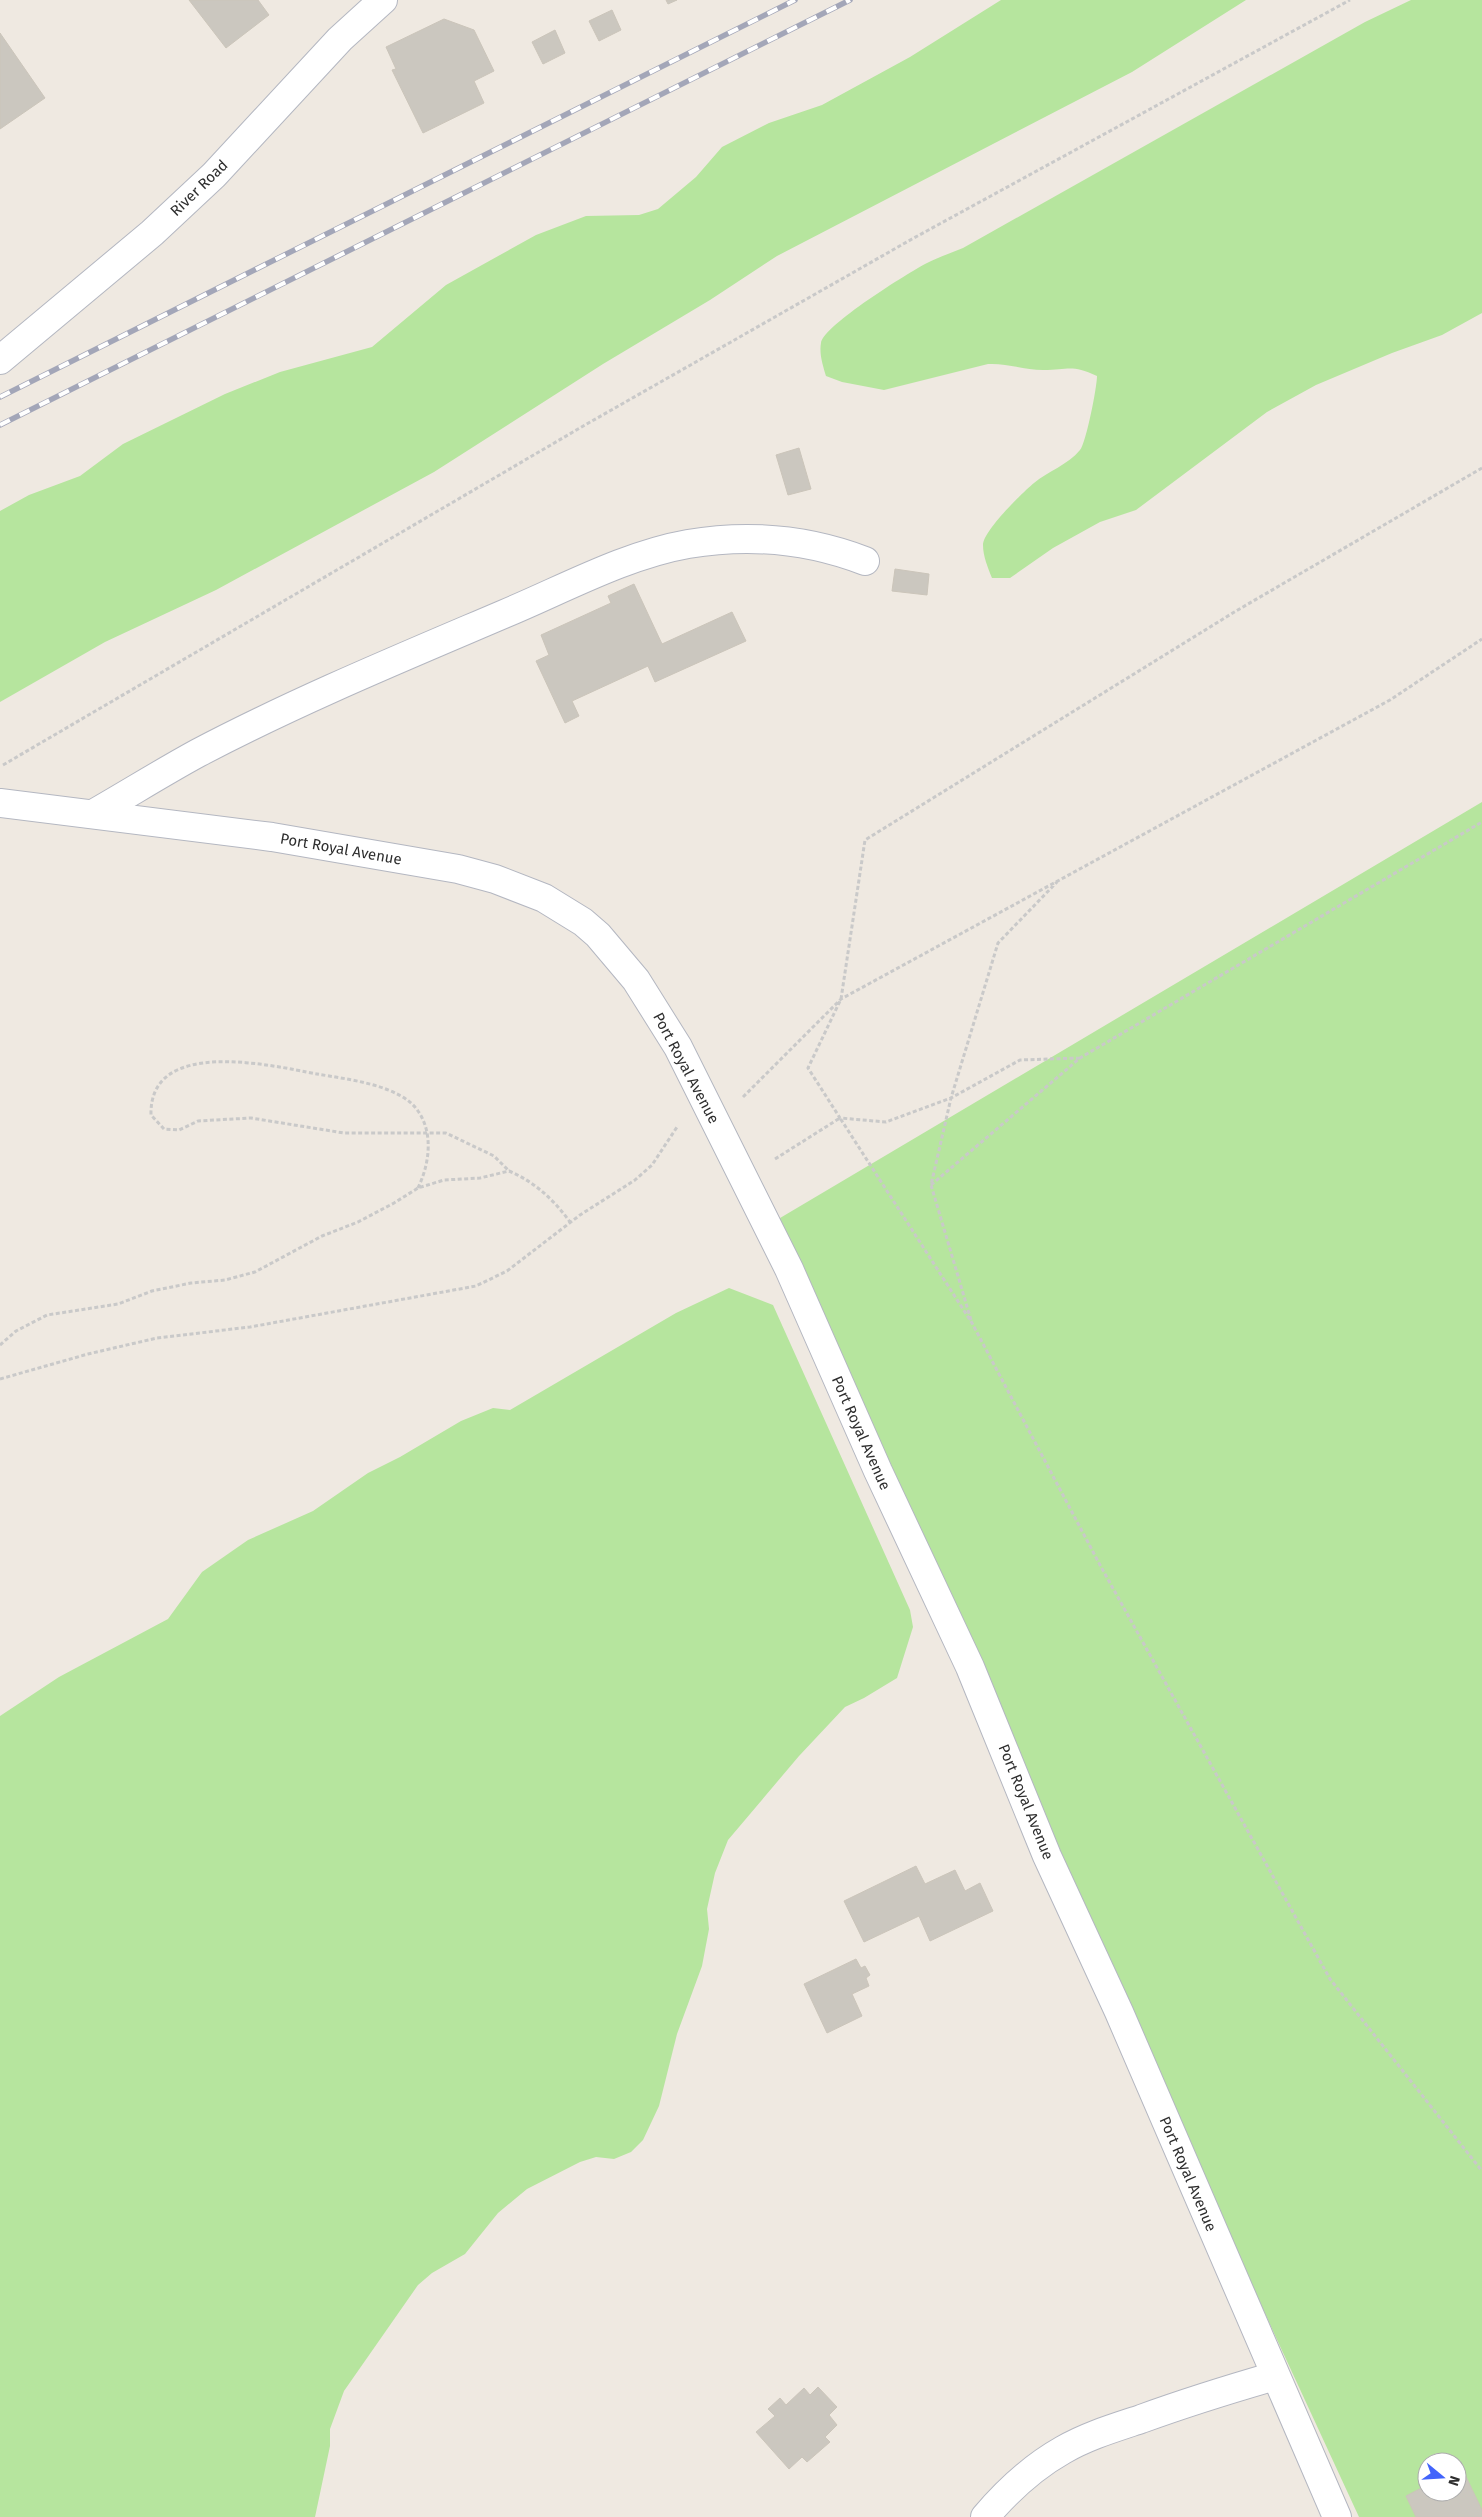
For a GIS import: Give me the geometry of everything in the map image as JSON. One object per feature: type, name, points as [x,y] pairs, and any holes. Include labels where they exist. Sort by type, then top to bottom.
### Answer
[{"type":"street","name":"River Road","points":[[0,360],[152,233],[214,176],[340,39],[383,0]]},
{"type":"street","points":[[93,814],[198,753],[354,678],[635,558],[686,544],[726,539],[789,541],[838,550],[865,561]]},
{"type":"street","name":"Port Royal Avenue","points":[[0,803],[272,837],[449,867],[495,879],[544,898],[567,911],[598,935],[636,980],[678,1047],[789,1269],[878,1471],[970,1666],[1047,1856],[1119,2012],[1337,2517]]},
{"type":"street","points":[[986,2517],[1012,2488],[1038,2466],[1078,2442],[1187,2403],[1275,2376]]},
{"type":"path","points":[[0,767],[594,420],[912,238],[1350,0]]},
{"type":"path","points":[[1482,468],[1236,611],[866,840],[841,999],[808,1068],[972,1323],[1100,1566],[1330,1979],[1482,2171]]},
{"type":"path","points":[[716,1124],[841,999],[1390,700],[1482,639]]},
{"type":"path","points":[[931,1185],[1080,1058],[1482,822]]},
{"type":"path","points":[[972,1323],[931,1185],[951,1098],[998,943],[1059,880]]},
{"type":"path","points":[[743,1180],[840,1118],[886,1122],[951,1098],[1020,1060],[1080,1058]]},
{"type":"path","points":[[418,1188],[426,1171],[428,1154],[427,1134],[418,1111],[403,1096],[367,1084],[246,1062],[213,1062],[186,1067],[169,1074],[157,1085],[150,1098],[151,1115],[164,1129],[179,1130],[198,1121],[251,1118],[344,1133],[427,1134],[446,1133],[462,1139],[494,1156],[509,1171],[534,1184],[560,1208],[570,1222]]},
{"type":"path","points":[[0,1380],[88,1354],[157,1338],[250,1327],[476,1286],[507,1271],[570,1222],[635,1180],[652,1165],[699,1090]]},
{"type":"path","points":[[0,1345],[16,1331],[46,1315],[118,1304],[152,1291],[191,1283],[225,1280],[255,1272],[322,1236],[379,1211],[418,1188],[444,1180],[480,1178],[509,1171]]},
{"type":"green space","points":[[1001,0],[1246,0],[1132,72],[777,256],[710,300],[603,364],[434,472],[216,590],[105,642],[0,702],[0,511],[29,495],[80,476],[123,444],[225,394],[280,372],[372,347],[446,285],[536,235],[586,216],[639,215],[658,209],[696,177],[722,147],[769,123],[822,105],[910,57]]},
{"type":"green space","points":[[1411,0],[1482,0],[1482,313],[1442,335],[1392,353],[1316,385],[1267,412],[1136,510],[1100,522],[1053,548],[1010,578],[992,578],[986,562],[983,545],[989,531],[1004,512],[1028,488],[1070,460],[1080,450],[1088,426],[1097,376],[1070,368],[1036,370],[988,364],[884,390],[842,382],[826,376],[822,360],[821,343],[826,335],[851,312],[917,269],[963,248],[1365,22]]},
{"type":"green space","points":[[1482,802],[1482,2517],[1359,2517],[1194,2160],[775,1221]]},
{"type":"green space","points":[[729,1288],[773,1305],[910,1610],[913,1627],[897,1678],[845,1707],[799,1756],[728,1840],[715,1873],[707,1909],[709,1929],[702,1966],[677,2034],[659,2106],[643,2140],[631,2152],[614,2159],[596,2157],[580,2162],[527,2189],[498,2213],[465,2254],[432,2273],[418,2285],[344,2391],[330,2429],[330,2446],[315,2517],[0,2517],[0,1716],[59,1677],[168,1619],[202,1572],[248,1540],[313,1511],[368,1473],[400,1457],[461,1421],[493,1408],[510,1410],[676,1313]]},
{"type":"building","points":[[189,0],[258,0],[269,15],[226,48]]},
{"type":"building","points":[[666,0],[677,0],[668,4]]},
{"type":"building","points":[[612,10],[621,30],[599,41],[589,21]]},
{"type":"building","points":[[444,19],[474,30],[494,71],[474,81],[484,103],[423,133],[392,70],[396,69],[386,47]]},
{"type":"building","points":[[555,30],[565,53],[543,64],[532,42]]},
{"type":"building","points":[[0,33],[45,98],[0,129]]},
{"type":"building","points":[[799,448],[811,489],[788,495],[776,455]]},
{"type":"building","points":[[895,569],[929,574],[927,595],[892,591]]},
{"type":"building","points":[[634,584],[662,644],[732,612],[746,641],[655,682],[648,666],[572,701],[579,716],[565,723],[536,661],[549,655],[541,635],[611,603],[608,596]]},
{"type":"building","points":[[916,1866],[925,1884],[955,1870],[965,1891],[980,1883],[993,1911],[930,1941],[919,1916],[864,1942],[844,1901]]},
{"type":"building","points":[[856,1959],[861,1968],[865,1966],[870,1975],[866,1978],[869,1986],[852,1994],[862,2016],[827,2033],[804,1984]]},
{"type":"building","points":[[818,2387],[837,2407],[829,2415],[837,2425],[825,2437],[830,2442],[807,2462],[802,2457],[789,2469],[756,2432],[775,2416],[768,2409],[780,2398],[786,2405],[804,2388],[810,2395]]},
{"type":"building","points":[[1467,2479],[1482,2510],[1482,2517],[1416,2517],[1406,2496],[1417,2490],[1417,2502],[1467,2502]]},
{"type":"railway","points":[[0,397],[795,0]]},
{"type":"railway","points":[[0,425],[850,0]]}]
